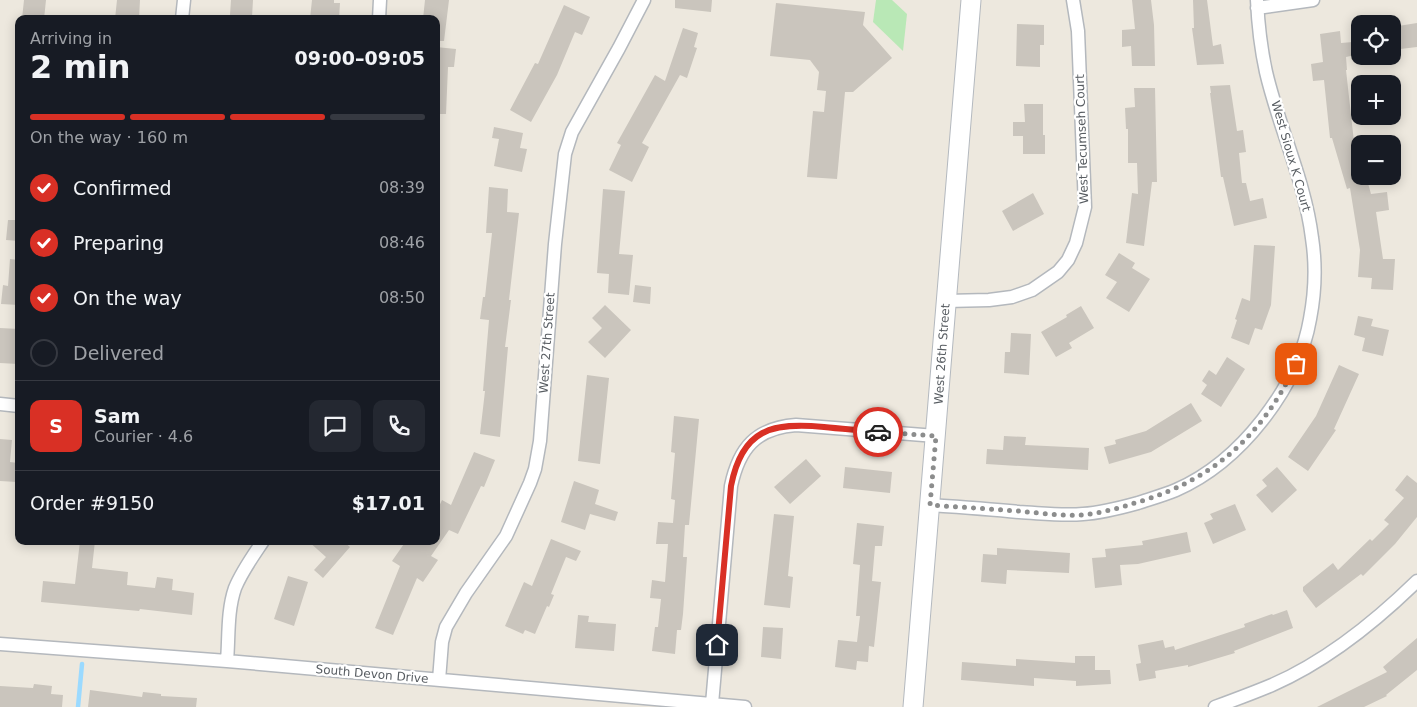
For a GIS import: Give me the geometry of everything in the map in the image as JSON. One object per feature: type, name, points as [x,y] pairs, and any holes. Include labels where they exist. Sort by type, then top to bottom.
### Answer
[{"type":"main road","name":"West 26th Street","points":[[913,707],[971,0]]},
{"type":"street","points":[[182,15],[184,0]]},
{"type":"street","points":[[379,15],[380,0]]},
{"type":"street","name":"West 27th Street","points":[[439,680],[442,642],[446,627],[466,593],[506,536],[524,500],[535,469],[540,441],[555,244],[565,154],[572,132],[644,0]]},
{"type":"street","name":"West Tecumseh Court","points":[[946,301],[989,300],[1012,297],[1032,290],[1058,272],[1068,260],[1076,243],[1085,207],[1078,31],[1073,0]]},
{"type":"street","points":[[1257,4],[1313,0]]},
{"type":"street","name":"West Sioux K Court","points":[[930,505],[1060,515],[1101,512],[1159,496],[1176,489],[1214,467],[1252,433],[1278,398],[1302,349],[1310,320],[1314,269],[1312,238],[1299,177],[1266,71],[1257,4]]},
{"type":"street","points":[[0,404],[15,406]]},
{"type":"street","points":[[712,704],[731,486],[734,472],[743,451],[750,443],[768,430],[796,424],[936,436]]},
{"type":"street","points":[[227,661],[234,590],[260,545]]},
{"type":"street","points":[[1215,707],[1273,684],[1341,646],[1368,626],[1417,581]]},
{"type":"street","name":"South Devon Drive","points":[[0,644],[227,661],[745,707]]},
{"type":"green space","points":[[876,0],[892,0],[907,14],[903,51],[873,22]]},
{"type":"building","points":[[24,0],[46,0],[44,15],[22,15]]},
{"type":"building","points":[[117,0],[140,0],[139,15],[115,15]]},
{"type":"building","points":[[231,0],[253,0],[252,15],[230,15]]},
{"type":"building","points":[[312,0],[334,0],[334,3],[340,3],[339,15],[310,15]]},
{"type":"building","points":[[425,0],[449,0],[444,41],[440,41],[440,15],[423,15]]},
{"type":"building","points":[[675,0],[712,0],[711,12],[675,8]]},
{"type":"building","points":[[1132,0],[1151,0],[1155,66],[1132,66],[1131,46],[1122,47],[1122,30],[1135,29]]},
{"type":"building","points":[[1193,0],[1207,0],[1213,46],[1221,44],[1224,64],[1197,65],[1192,28],[1194,28]]},
{"type":"building","points":[[776,3],[865,12],[863,25],[892,58],[853,92],[845,92],[837,179],[807,177],[813,111],[824,112],[826,91],[817,90],[819,72],[810,60],[770,56]]},
{"type":"building","points":[[564,5],[590,17],[582,35],[575,32],[557,75],[531,122],[510,110],[535,63],[538,64]]},
{"type":"building","points":[[1417,23],[1417,47],[1401,49],[1401,26]]},
{"type":"building","points":[[1017,24],[1044,25],[1044,45],[1040,45],[1040,67],[1016,66]]},
{"type":"building","points":[[683,28],[698,33],[694,47],[697,48],[687,78],[680,75],[642,143],[649,147],[632,182],[609,170],[621,145],[617,143],[655,75],[665,81]]},
{"type":"building","points":[[1340,31],[1341,43],[1351,42],[1351,56],[1346,57],[1346,70],[1353,135],[1351,135],[1351,185],[1368,185],[1371,194],[1387,192],[1389,210],[1376,212],[1383,259],[1395,259],[1393,290],[1371,289],[1372,278],[1358,277],[1360,250],[1350,188],[1347,189],[1332,138],[1330,138],[1324,80],[1313,81],[1311,64],[1323,62],[1320,34]]},
{"type":"building","points":[[440,47],[456,49],[454,67],[448,67],[446,114],[440,114]]},
{"type":"building","points":[[1230,85],[1237,131],[1243,130],[1246,152],[1239,153],[1242,183],[1246,183],[1250,201],[1263,198],[1267,218],[1234,226],[1223,177],[1221,177],[1210,93],[1210,86]]},
{"type":"building","points":[[1134,88],[1155,88],[1157,182],[1152,182],[1144,246],[1126,243],[1132,193],[1138,194],[1137,163],[1128,163],[1128,129],[1126,129],[1125,108],[1135,107]]},
{"type":"building","points":[[1024,104],[1043,104],[1045,154],[1023,154],[1023,136],[1013,136],[1013,122],[1025,122]]},
{"type":"building","points":[[494,127],[523,133],[520,148],[527,149],[522,172],[494,166],[499,139],[492,138]]},
{"type":"building","points":[[489,187],[508,189],[507,212],[519,213],[505,347],[508,347],[500,437],[480,434],[485,391],[483,391],[489,320],[480,319],[483,297],[485,297],[492,233],[486,233]]},
{"type":"building","points":[[603,189],[625,191],[619,254],[633,255],[629,295],[608,293],[609,274],[597,273]]},
{"type":"building","points":[[1033,193],[1044,214],[1013,231],[1002,211]]},
{"type":"building","points":[[8,220],[15,220],[15,241],[6,240]]},
{"type":"building","points":[[1254,245],[1275,246],[1271,305],[1262,330],[1255,328],[1249,345],[1231,338],[1242,298],[1250,301]]},
{"type":"building","points":[[1119,253],[1135,263],[1132,268],[1150,279],[1129,312],[1106,298],[1117,282],[1105,275]]},
{"type":"building","points":[[10,259],[15,260],[15,305],[1,304],[3,285],[8,286]]},
{"type":"building","points":[[635,285],[651,287],[650,304],[633,302]]},
{"type":"building","points":[[605,305],[631,330],[605,358],[588,342],[602,328],[592,318]]},
{"type":"building","points":[[1081,306],[1094,328],[1069,343],[1072,348],[1056,357],[1041,332],[1067,317],[1066,315]]},
{"type":"building","points":[[1358,316],[1373,319],[1371,326],[1389,330],[1383,356],[1362,351],[1365,338],[1354,335]]},
{"type":"building","points":[[0,328],[15,329],[15,364],[0,363]]},
{"type":"building","points":[[1011,333],[1031,334],[1029,375],[1004,373],[1005,352],[1010,352]]},
{"type":"building","points":[[1227,357],[1245,369],[1221,407],[1201,394],[1207,385],[1202,381],[1209,370],[1216,375]]},
{"type":"building","points":[[1339,365],[1359,374],[1334,429],[1336,430],[1308,471],[1288,457],[1316,416]]},
{"type":"building","points":[[587,375],[609,378],[600,464],[578,461]]},
{"type":"building","points":[[1191,403],[1202,421],[1151,452],[1109,464],[1104,447],[1116,444],[1115,440],[1146,431]]},
{"type":"building","points":[[674,416],[699,419],[689,525],[685,525],[683,557],[687,557],[683,614],[681,630],[677,630],[675,654],[652,651],[655,627],[658,627],[661,599],[650,598],[652,580],[665,582],[668,544],[656,544],[658,522],[673,523],[675,500],[671,499],[675,453],[671,452]]},
{"type":"building","points":[[1004,436],[1026,437],[1025,445],[1089,448],[1088,470],[986,464],[987,449],[1003,450]]},
{"type":"building","points":[[0,439],[12,440],[10,462],[15,463],[15,482],[0,481]]},
{"type":"building","points":[[474,452],[495,460],[484,487],[481,486],[458,534],[449,530],[440,543],[440,504],[442,500],[451,505]]},
{"type":"building","points":[[806,459],[821,476],[790,504],[774,487]]},
{"type":"building","points":[[845,467],[892,472],[890,493],[843,488]]},
{"type":"building","points":[[1277,467],[1297,490],[1272,513],[1256,495],[1267,486],[1262,480]]},
{"type":"building","points":[[1407,475],[1417,483],[1417,517],[1395,544],[1363,576],[1361,574],[1316,608],[1303,591],[1303,587],[1333,563],[1338,570],[1370,539],[1372,541],[1389,524],[1384,520],[1404,498],[1395,490]]},
{"type":"building","points":[[574,481],[599,490],[595,504],[618,512],[615,521],[590,514],[585,530],[561,522]]},
{"type":"building","points":[[1235,504],[1246,530],[1213,544],[1204,523],[1213,519],[1210,514]]},
{"type":"building","points":[[774,514],[794,516],[788,576],[793,577],[790,608],[764,605]]},
{"type":"building","points":[[857,523],[884,526],[882,546],[875,546],[872,581],[881,582],[874,647],[869,646],[868,662],[857,661],[856,670],[835,667],[838,640],[857,642],[860,616],[856,616],[860,565],[853,564]]},
{"type":"building","points":[[1187,532],[1191,552],[1138,564],[1120,565],[1122,585],[1095,588],[1092,558],[1106,557],[1105,549],[1143,545],[1142,541]]},
{"type":"building","points":[[551,539],[581,551],[576,561],[566,557],[551,594],[554,595],[535,634],[525,630],[523,634],[505,626],[524,582],[532,586]]},
{"type":"building","points":[[80,545],[95,545],[92,568],[128,572],[127,585],[155,588],[157,577],[173,579],[172,590],[194,593],[192,615],[140,609],[139,611],[41,602],[43,581],[75,584]]},
{"type":"building","points":[[312,545],[348,545],[350,547],[323,578],[314,570],[326,557]]},
{"type":"building","points":[[403,545],[439,545],[431,556],[438,560],[423,582],[417,578],[393,635],[375,628],[400,566],[392,561]]},
{"type":"building","points":[[997,548],[1070,553],[1069,573],[1007,570],[1006,584],[981,582],[983,554],[997,555]]},
{"type":"building","points":[[288,576],[308,582],[294,626],[274,619]]},
{"type":"building","points":[[1287,610],[1293,628],[1234,651],[1235,653],[1188,667],[1188,665],[1155,671],[1156,678],[1139,681],[1136,664],[1141,663],[1138,645],[1163,640],[1165,648],[1174,646],[1175,650],[1245,627],[1244,624]]},
{"type":"building","points":[[578,615],[589,616],[588,622],[616,624],[614,651],[575,648]]},
{"type":"building","points":[[763,627],[783,628],[781,659],[761,657]]},
{"type":"building","points":[[1417,638],[1417,670],[1387,696],[1364,707],[1317,707],[1387,672],[1383,667]]},
{"type":"building","points":[[1075,656],[1095,656],[1095,670],[1110,670],[1111,684],[1076,686],[1076,681],[1034,678],[1034,686],[961,680],[962,662],[1016,666],[1016,659],[1075,663]]},
{"type":"building","points":[[34,684],[52,686],[51,694],[63,695],[62,707],[0,707],[0,686],[33,688]]},
{"type":"building","points":[[90,690],[142,697],[143,692],[161,694],[161,696],[197,698],[196,707],[88,707]]},
{"type":"waterway","points":[[78,707],[82,664]]},
{"type":"way so far","points":[[878,432],[936,436],[930,505],[1060,515],[1101,512],[1159,496],[1197,479],[1214,467],[1252,433],[1278,398],[1296,364]]},
{"type":"route","points":[[717,645],[731,486],[738,460],[743,451],[758,436],[768,430],[781,426],[796,424],[878,432]]}]
